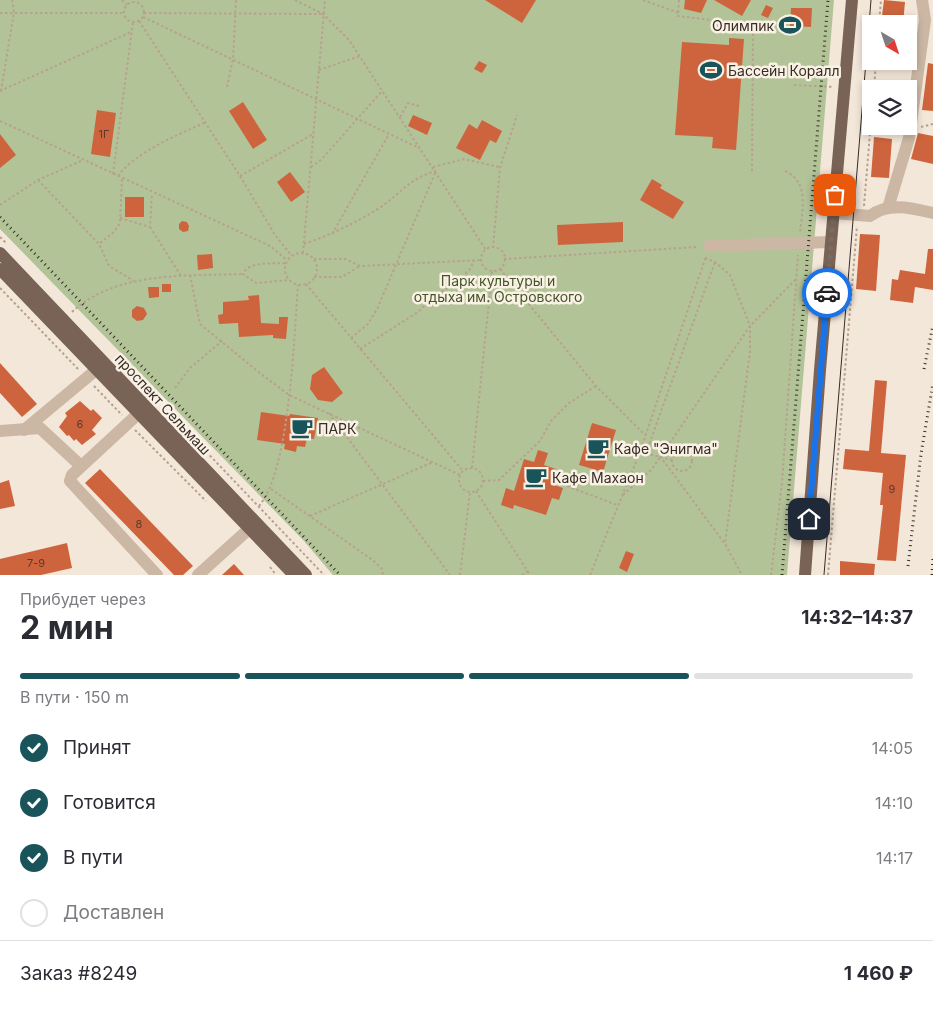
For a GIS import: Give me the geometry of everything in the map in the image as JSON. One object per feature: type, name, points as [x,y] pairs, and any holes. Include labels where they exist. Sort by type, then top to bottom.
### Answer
[{"type":"main road","points":[[805,575],[852,0]]},
{"type":"main road","name":"проспект Сельмаш","points":[[0,253],[306,575]]},
{"type":"main road","name":"проспект Сельмаш","points":[[0,269],[292,575]]},
{"type":"lane","points":[[888,208],[910,138],[925,20],[922,0]]},
{"type":"lane","points":[[834,213],[870,216],[880,209],[888,208],[910,208],[933,213]]},
{"type":"lane","points":[[707,252],[799,242],[831,242]]},
{"type":"lane","points":[[24,430],[96,370]]},
{"type":"lane","points":[[139,413],[81,466],[72,475],[70,481],[158,575]]},
{"type":"lane","points":[[0,430],[40,428],[81,466]]},
{"type":"lane","points":[[198,575],[249,529]]},
{"type":"path","points":[[0,91],[14,12],[12,0]]},
{"type":"path","points":[[122,0],[127,6]]},
{"type":"path","points":[[127,6],[138,3],[140,0]]},
{"type":"path","points":[[227,87],[233,59],[237,13],[236,0]]},
{"type":"path","points":[[295,0],[323,14],[349,40],[486,250]]},
{"type":"path","points":[[304,253],[325,0]]},
{"type":"path","points":[[643,0],[678,13],[678,16],[753,24],[752,171]]},
{"type":"path","points":[[678,13],[679,0]]},
{"type":"path","points":[[880,15],[881,0]]},
{"type":"path","points":[[127,6],[124,13],[127,19],[133,22],[139,21],[143,17],[144,12],[138,3]]},
{"type":"path","points":[[144,12],[323,14]]},
{"type":"path","points":[[0,13],[124,13]]},
{"type":"path","points":[[143,17],[316,98],[421,150]]},
{"type":"path","points":[[139,21],[240,176],[275,235],[291,256]]},
{"type":"path","points":[[113,174],[133,22]]},
{"type":"path","points":[[0,91],[131,32]]},
{"type":"path","points":[[318,71],[360,56]]},
{"type":"path","points":[[794,85],[836,88]]},
{"type":"path","points":[[310,167],[321,160],[356,118],[382,91]]},
{"type":"path","points":[[400,117],[408,103],[419,106]]},
{"type":"path","points":[[494,248],[500,168],[516,116]]},
{"type":"path","points":[[0,121],[270,246],[287,260]]},
{"type":"path","points":[[118,177],[125,166],[179,134],[204,123]]},
{"type":"path","points":[[240,176],[313,134]]},
{"type":"path","points":[[332,234],[390,134]]},
{"type":"path","points":[[828,575],[870,135]]},
{"type":"path","points":[[433,167],[464,159],[500,168]]},
{"type":"path","points":[[0,205],[38,180],[82,160]]},
{"type":"path","points":[[304,244],[346,229],[382,206],[418,176],[436,171]]},
{"type":"path","points":[[351,338],[368,324],[397,263],[436,171]]},
{"type":"path","points":[[771,575],[782,483],[802,189],[795,175],[785,171]]},
{"type":"path","points":[[99,244],[114,232],[120,223],[122,179]]},
{"type":"path","points":[[38,180],[99,244],[110,266],[134,281]]},
{"type":"path","points":[[152,193],[150,227],[181,276]]},
{"type":"path","points":[[120,218],[150,227]]},
{"type":"path","points":[[494,248],[501,251],[504,259],[500,269],[492,271],[484,268],[481,260],[486,250],[494,248]]},
{"type":"path","points":[[504,259],[707,252]]},
{"type":"path","points":[[707,252],[730,275],[750,326],[750,351],[725,544]]},
{"type":"path","points":[[590,575],[640,452],[707,252]]},
{"type":"path","points":[[289,280],[285,272],[285,263],[291,256],[304,253],[314,259],[345,258],[360,266]]},
{"type":"path","points":[[71,312],[84,301],[134,281],[181,276],[243,274],[256,283],[289,280],[298,285],[306,284],[314,277],[317,271],[314,259]]},
{"type":"path","points":[[360,349],[418,312],[432,298],[456,282],[470,269],[475,260]]},
{"type":"path","points":[[314,277],[342,276],[360,266],[481,260]]},
{"type":"path","points":[[646,453],[715,262]]},
{"type":"path","points":[[243,274],[245,269],[250,266],[285,263]]},
{"type":"path","points":[[500,269],[596,386],[645,434]]},
{"type":"path","points":[[472,468],[492,271]]},
{"type":"path","points":[[190,276],[200,324],[260,374],[289,395],[328,411],[460,475]]},
{"type":"path","points":[[622,496],[652,469],[750,326],[797,278]]},
{"type":"path","points":[[306,284],[463,471]]},
{"type":"path","points":[[259,507],[274,482],[289,395],[298,285]]},
{"type":"path","points":[[0,288],[128,423],[213,508]]},
{"type":"path","points":[[175,388],[190,368],[222,341]]},
{"type":"path","points":[[483,481],[499,480],[540,441],[551,421],[569,403],[596,386]]},
{"type":"path","points":[[328,411],[450,575]]},
{"type":"path","points":[[640,452],[672,460]]},
{"type":"path","points":[[684,452],[689,454],[691,465],[682,471],[673,466],[672,460],[674,455],[684,452]]},
{"type":"path","points":[[660,456],[725,544],[742,575]]},
{"type":"path","points":[[310,516],[433,462]]},
{"type":"path","points":[[472,468],[481,472],[483,481],[476,491],[470,492],[462,488],[460,475],[463,471],[472,468]]},
{"type":"path","points":[[567,486],[617,505]]},
{"type":"path","points":[[271,489],[374,561],[382,569],[383,575]]},
{"type":"path","points":[[476,491],[530,575]]},
{"type":"path","points":[[460,575],[470,492]]},
{"type":"path","points":[[265,562],[276,575]]},
{"type":"path","points":[[522,575],[528,571]]},
{"type":"green space","name":"Парк культуры и отдыха им. Островского","points":[[0,0],[834,0],[787,575],[333,575],[304,541],[0,229]]},
{"type":"building","points":[[485,0],[536,0],[522,23]]},
{"type":"building","points":[[685,0],[707,0],[701,13],[684,9]]},
{"type":"building","points":[[714,0],[751,0],[742,16]]},
{"type":"building","points":[[884,0],[905,2],[904,15],[882,15]]},
{"type":"building","points":[[766,5],[773,8],[768,18],[761,15]]},
{"type":"building","points":[[791,8],[812,8],[811,27],[790,26]]},
{"type":"building","name":"Бассейн Коралл","points":[[729,38],[744,39],[736,150],[712,148],[713,137],[675,135],[682,42],[729,45]]},
{"type":"building","points":[[479,61],[487,65],[482,73],[474,69]]},
{"type":"building","points":[[928,63],[933,64],[933,111],[922,110]]},
{"type":"building","points":[[243,102],[267,140],[253,149],[229,111]]},
{"type":"building","points":[[97,110],[116,113],[110,157],[91,154]]},
{"type":"building","points":[[413,115],[432,123],[427,135],[408,126]]},
{"type":"building","points":[[482,120],[502,131],[496,143],[490,140],[480,160],[456,148],[469,124],[477,129]]},
{"type":"building","points":[[918,133],[933,136],[933,164],[911,159]]},
{"type":"building","points":[[0,134],[16,155],[0,168]]},
{"type":"building","points":[[874,137],[892,139],[889,178],[871,177]]},
{"type":"building","points":[[290,172],[305,192],[291,202],[277,182]]},
{"type":"building","points":[[652,179],[662,185],[660,188],[684,202],[673,219],[640,200]]},
{"type":"building","points":[[125,197],[144,197],[144,217],[125,217]]},
{"type":"building","points":[[182,221],[187,222],[189,226],[188,231],[183,232],[179,229],[179,224]]},
{"type":"building","points":[[623,222],[623,242],[558,245],[557,225]]},
{"type":"building","points":[[860,234],[880,235],[876,291],[856,289]]},
{"type":"building","points":[[928,249],[933,249],[933,290],[915,287],[913,303],[890,300],[892,279],[898,280],[900,270],[925,274]]},
{"type":"building","points":[[212,254],[213,268],[198,270],[197,255]]},
{"type":"building","points":[[162,284],[171,284],[171,292],[162,292]]},
{"type":"building","points":[[148,287],[159,287],[159,297],[149,298]]},
{"type":"building","points":[[259,295],[261,323],[279,324],[279,317],[288,317],[286,339],[273,338],[273,335],[239,337],[238,323],[219,324],[218,315],[223,314],[223,302],[249,300],[248,296]]},
{"type":"building","points":[[137,306],[144,308],[147,314],[143,320],[137,321],[132,317],[132,310]]},
{"type":"building","points":[[0,363],[37,404],[22,417],[0,393]]},
{"type":"building","points":[[324,367],[343,393],[332,402],[318,400],[310,389],[312,375]]},
{"type":"building","points":[[875,380],[887,381],[881,453],[906,455],[896,561],[877,560],[883,505],[880,505],[883,473],[843,469],[845,449],[869,451]]},
{"type":"building","points":[[80,401],[91,411],[93,409],[102,418],[92,430],[96,434],[82,445],[76,439],[74,441],[69,435],[67,436],[59,427],[67,416],[65,413]]},
{"type":"building","points":[[261,412],[318,418],[314,439],[307,438],[305,447],[297,446],[296,452],[284,449],[285,444],[257,440]]},
{"type":"building","points":[[592,423],[616,430],[603,472],[579,465]]},
{"type":"building","name":"Кафе Махаон","points":[[538,450],[548,453],[544,465],[556,469],[551,484],[563,488],[559,500],[552,498],[546,515],[514,505],[513,509],[501,505],[506,488],[514,491],[524,459],[534,462]]},
{"type":"building","points":[[100,469],[193,566],[183,575],[174,575],[85,483]]},
{"type":"building","points":[[9,480],[15,506],[0,509],[0,483]]},
{"type":"building","points":[[67,543],[72,568],[41,575],[0,575],[0,559]]},
{"type":"building","points":[[626,551],[634,554],[627,572],[619,568]]},
{"type":"building","points":[[840,561],[875,564],[874,575],[840,575]]},
{"type":"building","points":[[234,564],[244,575],[222,575]]},
{"type":"tram line","points":[[824,575],[871,0]]},
{"type":"railway","points":[[782,575],[828,0]]},
{"type":"railway","points":[[0,217],[340,575]]},
{"type":"railway","points":[[924,369],[933,325]]},
{"type":"railway","points":[[908,566],[921,454],[933,383]]},
{"type":"railway","points":[[932,575],[933,557]]},
{"type":"way so far","points":[[827,293],[835,195]]},
{"type":"place","name":"Олимпик","points":[[790,25]]},
{"type":"place","name":"Бассейн Коралл","points":[[711,70]]},
{"type":"place","name":"ПАРК","points":[[302,428]]},
{"type":"place","name":"Кафе \"Энигма\"","points":[[598,448]]},
{"type":"place","name":"Кафе Махаон","points":[[536,477]]},
{"type":"route","points":[[809,519],[827,293]]}]
